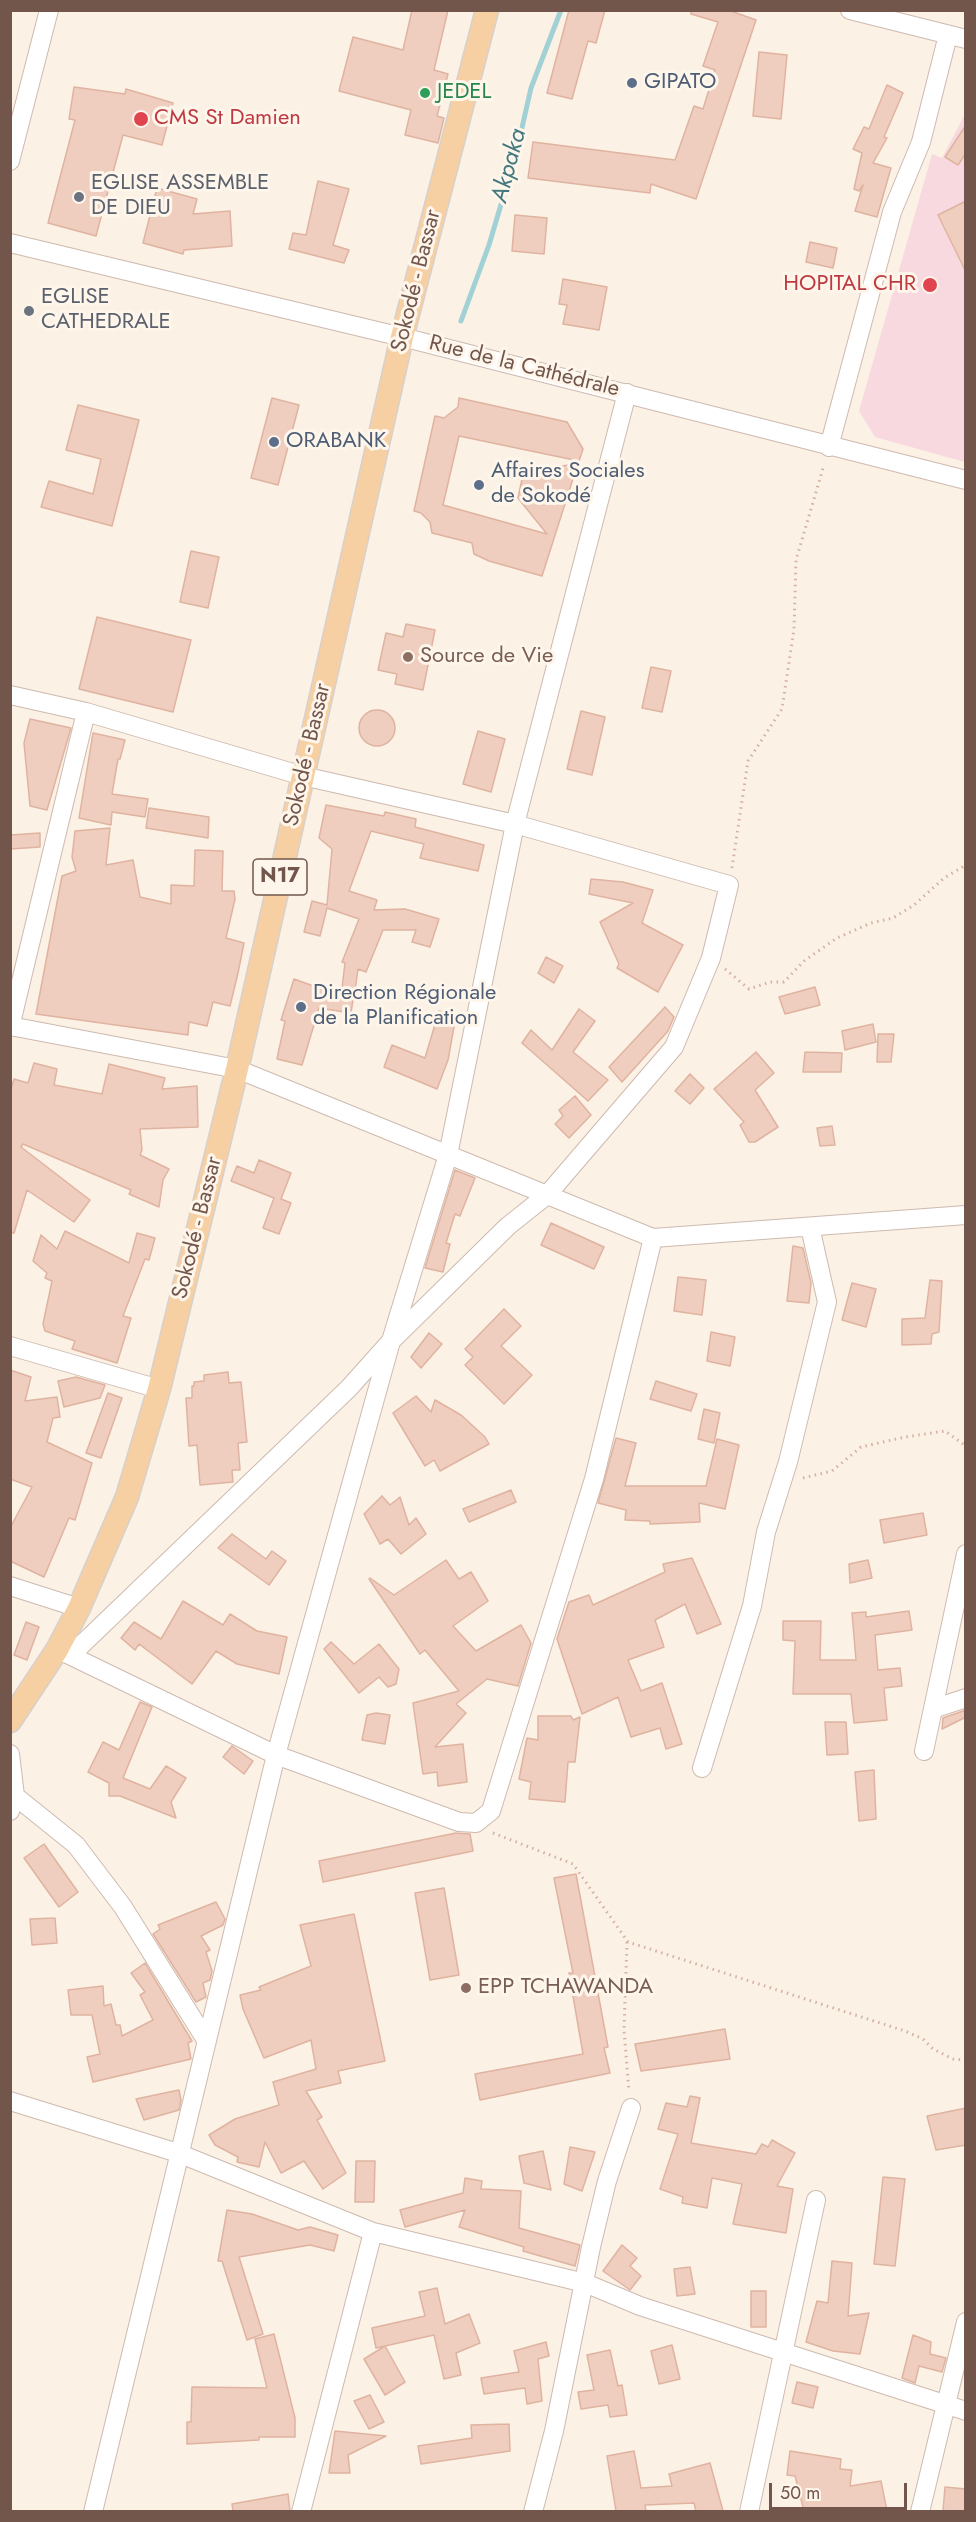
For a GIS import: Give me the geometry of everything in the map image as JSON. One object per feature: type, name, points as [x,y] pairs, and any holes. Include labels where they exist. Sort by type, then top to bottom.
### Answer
[{"type":"main road","name":"Sokodé - Bassar","points":[[10,1721],[64,1652],[127,1497],[159,1389],[237,1069],[402,337],[487,10]]},
{"type":"street","points":[[10,161],[49,10]]},
{"type":"street","points":[[829,447],[892,212],[921,142],[957,37],[850,10]]},
{"type":"street","name":"Rue de la Cathédrale","points":[[10,243],[402,337],[966,480]]},
{"type":"street","points":[[93,2511],[276,1755],[391,1341],[448,1155],[515,824],[627,393]]},
{"type":"street","points":[[10,695],[86,712],[303,776],[515,824],[729,885],[711,958],[674,1047],[547,1196],[508,1226],[391,1341],[349,1388],[64,1652],[276,1755],[459,1822],[476,1823],[491,1811],[591,1491],[653,1238]]},
{"type":"street","points":[[86,712],[11,1026],[237,1069],[653,1238],[966,1215]]},
{"type":"street","points":[[702,1768],[752,1606],[766,1532],[788,1462],[827,1302],[810,1227]]},
{"type":"street","points":[[10,1346],[159,1389]]},
{"type":"street","points":[[924,1751],[966,1554]]},
{"type":"street","points":[[10,1586],[80,1608]]},
{"type":"street","points":[[933,1709],[966,1698]]},
{"type":"street","points":[[10,1754],[13,1804],[76,1845],[123,1907],[206,2040]]},
{"type":"street","points":[[10,2101],[178,2153],[373,2232],[585,2283],[640,2306],[966,2411]]},
{"type":"street","points":[[533,2511],[554,2431],[607,2181],[631,2108]]},
{"type":"street","points":[[749,2511],[781,2353],[816,2200]]},
{"type":"street","points":[[301,2511],[373,2232]]},
{"type":"street","points":[[920,2511],[966,2322]]},
{"type":"path","points":[[729,885],[748,761],[782,709],[794,629],[796,560],[829,447]]},
{"type":"path","points":[[711,958],[748,989],[770,982],[784,982],[804,962],[837,938],[871,923],[892,918],[914,905],[944,878],[966,865]]},
{"type":"path","points":[[788,1462],[795,1480],[832,1471],[861,1447],[905,1437],[945,1431],[966,1446]]},
{"type":"path","points":[[476,1823],[497,1836],[526,1844],[573,1864],[627,1940],[905,2031],[923,2039],[933,2049],[953,2059],[966,2060]]},
{"type":"path","points":[[627,1940],[624,2030],[631,2108]]},
{"type":"shaded area","name":"HOPITAL CHR","points":[[965,114],[965,462],[875,437],[859,411],[932,154],[942,158]]},
{"type":"building","points":[[412,10],[448,10],[434,70],[448,74],[437,116],[444,118],[438,143],[405,135],[411,110],[339,91],[353,37],[403,50]]},
{"type":"building","points":[[569,10],[605,10],[596,43],[588,41],[572,99],[547,93]]},
{"type":"building","points":[[691,10],[728,10],[756,20],[696,199],[651,184],[650,193],[528,178],[533,142],[675,160],[694,106],[703,109],[715,70],[703,66],[718,22],[691,14]]},
{"type":"building","points":[[759,52],[787,55],[781,119],[753,116]]},
{"type":"building","points":[[887,85],[903,93],[884,137],[887,138],[873,163],[891,168],[877,217],[855,211],[863,185],[859,191],[854,189],[862,153],[853,149],[864,127],[869,129]]},
{"type":"building","points":[[74,87],[125,94],[126,89],[173,103],[162,145],[123,135],[96,236],[48,223],[75,120],[69,119]]},
{"type":"building","points":[[966,125],[966,153],[958,165],[945,157]]},
{"type":"building","points":[[318,181],[349,189],[333,245],[349,250],[344,263],[289,249],[293,233],[306,235]]},
{"type":"building","points":[[157,188],[197,199],[193,214],[230,211],[232,246],[184,250],[183,254],[143,243]]},
{"type":"building","points":[[966,201],[966,272],[938,215]]},
{"type":"building","points":[[515,215],[547,218],[544,254],[512,251]]},
{"type":"building","points":[[810,242],[837,248],[833,268],[806,262]]},
{"type":"building","points":[[563,279],[607,287],[599,330],[563,324],[567,305],[559,304]]},
{"type":"building","points":[[272,398],[299,405],[278,485],[251,478]]},
{"type":"building","points":[[459,398],[567,422],[583,449],[579,461],[459,436],[443,505],[547,534],[518,498],[523,474],[578,463],[542,576],[489,561],[474,554],[472,543],[432,533],[430,522],[421,513],[414,511],[435,416],[444,418],[458,407]]},
{"type":"building","points":[[78,405],[139,420],[112,526],[41,507],[49,481],[93,494],[101,459],[66,450]]},
{"type":"building","points":[[191,551],[219,557],[208,608],[180,602]]},
{"type":"building","points":[[97,617],[191,640],[173,712],[79,689]]},
{"type":"building","points":[[406,624],[435,630],[423,690],[395,684],[397,674],[378,670],[386,633],[403,637]]},
{"type":"building","points":[[651,667],[671,671],[662,712],[642,708]]},
{"type":"building","points":[[377,710],[390,715],[395,728],[390,741],[377,746],[364,741],[359,728],[364,715]]},
{"type":"building","points":[[581,711],[605,717],[592,775],[567,769]]},
{"type":"building","points":[[30,719],[71,728],[47,810],[30,806],[24,743]]},
{"type":"building","points":[[478,731],[505,739],[491,792],[463,784]]},
{"type":"building","points":[[93,733],[125,740],[120,759],[118,759],[112,794],[148,799],[145,817],[112,812],[111,825],[79,818]]},
{"type":"building","points":[[326,805],[384,816],[385,812],[416,819],[415,827],[484,845],[478,871],[420,858],[424,844],[371,831],[349,891],[377,900],[374,910],[405,909],[439,919],[430,947],[412,942],[416,930],[383,930],[366,972],[358,969],[354,998],[343,997],[353,1000],[351,1013],[319,1008],[302,1065],[277,1059],[285,1021],[281,1020],[294,979],[341,996],[345,963],[342,962],[359,919],[327,908],[320,936],[304,932],[312,901],[327,905],[332,849],[319,838]]},
{"type":"building","points":[[149,808],[209,817],[208,838],[146,828]]},
{"type":"building","points":[[110,828],[106,865],[133,860],[140,897],[171,904],[171,885],[194,886],[195,850],[223,851],[222,891],[234,891],[235,899],[226,938],[244,943],[230,1006],[213,1002],[207,1026],[189,1022],[188,1035],[36,1014],[62,876],[76,871],[72,857],[75,831]]},
{"type":"building","points":[[40,833],[40,847],[10,849],[10,835]]},
{"type":"building","points":[[591,879],[623,882],[653,890],[642,923],[683,945],[658,992],[617,968],[619,964],[600,922],[633,903],[589,894]]},
{"type":"building","points":[[546,957],[563,966],[554,983],[538,973]]},
{"type":"building","points":[[815,987],[820,1005],[785,1014],[779,997]]},
{"type":"building","points":[[665,1007],[674,1017],[668,1031],[622,1082],[609,1067]]},
{"type":"building","points":[[579,1009],[595,1021],[573,1052],[608,1080],[588,1101],[522,1043],[531,1030],[552,1050]]},
{"type":"building","points":[[439,1011],[456,1016],[448,1060],[437,1089],[384,1067],[392,1045],[425,1058]]},
{"type":"building","points":[[873,1024],[876,1042],[845,1050],[842,1031]]},
{"type":"building","points":[[878,1034],[894,1034],[891,1062],[877,1062]]},
{"type":"building","points":[[756,1052],[774,1073],[755,1090],[778,1127],[755,1142],[749,1142],[740,1125],[744,1122],[714,1089]]},
{"type":"building","points":[[805,1052],[842,1053],[841,1072],[803,1072]]},
{"type":"building","points":[[34,1063],[57,1069],[54,1085],[102,1094],[109,1064],[165,1078],[162,1089],[197,1086],[198,1127],[140,1129],[142,1150],[140,1155],[169,1169],[163,1180],[159,1207],[129,1194],[131,1190],[23,1144],[21,1147],[90,1200],[74,1222],[27,1190],[14,1233],[10,1233],[10,1092],[14,1079],[28,1083]]},
{"type":"building","points":[[690,1074],[704,1088],[690,1104],[675,1091]]},
{"type":"building","points":[[575,1096],[591,1115],[569,1138],[555,1124],[563,1116],[559,1110]]},
{"type":"building","points":[[832,1126],[835,1145],[820,1146],[817,1128]]},
{"type":"building","points":[[259,1160],[291,1173],[281,1199],[291,1203],[279,1234],[263,1228],[274,1198],[231,1181],[237,1166],[254,1173]]},
{"type":"building","points":[[455,1170],[475,1178],[460,1216],[455,1214],[446,1243],[450,1244],[443,1272],[425,1268]]},
{"type":"building","points":[[551,1223],[604,1247],[594,1269],[541,1245]]},
{"type":"building","points":[[65,1231],[129,1263],[137,1233],[155,1238],[149,1260],[145,1259],[123,1316],[131,1318],[117,1363],[72,1349],[75,1341],[45,1331],[43,1324],[52,1281],[45,1278],[47,1273],[33,1261],[41,1235],[57,1249]]},
{"type":"building","points":[[793,1246],[803,1248],[811,1283],[809,1303],[787,1301]]},
{"type":"building","points":[[678,1277],[706,1280],[702,1315],[674,1311]]},
{"type":"building","points":[[930,1280],[942,1281],[939,1332],[932,1334],[931,1344],[902,1345],[902,1319],[925,1318]]},
{"type":"building","points":[[852,1283],[876,1289],[866,1327],[842,1320]]},
{"type":"building","points":[[504,1309],[521,1326],[501,1346],[532,1375],[504,1404],[465,1365],[473,1357],[465,1349]]},
{"type":"building","points":[[711,1332],[735,1337],[730,1366],[707,1361]]},
{"type":"building","points":[[429,1333],[442,1344],[421,1368],[411,1357]]},
{"type":"building","points":[[10,1370],[31,1377],[25,1401],[57,1397],[60,1417],[53,1418],[47,1442],[92,1463],[75,1520],[69,1518],[44,1577],[10,1561],[10,1528],[32,1487],[10,1479]]},
{"type":"building","points":[[228,1372],[229,1383],[241,1382],[247,1442],[238,1443],[240,1470],[232,1470],[233,1482],[200,1485],[197,1445],[189,1446],[186,1398],[192,1398],[194,1382],[204,1381],[204,1375]]},
{"type":"building","points":[[76,1377],[105,1385],[100,1398],[64,1407],[58,1381]]},
{"type":"building","points":[[656,1381],[697,1394],[691,1411],[650,1399]]},
{"type":"building","points":[[108,1393],[122,1398],[101,1458],[86,1453]]},
{"type":"building","points":[[416,1396],[431,1412],[435,1400],[461,1415],[485,1437],[489,1444],[440,1471],[434,1460],[425,1466],[393,1413]]},
{"type":"building","points":[[704,1409],[720,1413],[714,1443],[698,1439]]},
{"type":"building","points":[[616,1438],[636,1443],[625,1486],[706,1486],[717,1439],[739,1445],[725,1509],[699,1503],[700,1522],[650,1524],[650,1521],[625,1520],[626,1510],[598,1503]]},
{"type":"building","points":[[511,1490],[516,1502],[469,1522],[463,1509]]},
{"type":"building","points":[[382,1496],[390,1505],[400,1497],[409,1525],[416,1518],[426,1534],[401,1554],[388,1539],[380,1544],[364,1514]]},
{"type":"building","points":[[923,1513],[927,1535],[884,1543],[880,1520]]},
{"type":"building","points":[[232,1534],[266,1559],[272,1551],[286,1561],[269,1585],[218,1548]]},
{"type":"building","points":[[692,1558],[721,1624],[697,1634],[685,1604],[655,1620],[664,1647],[628,1660],[641,1691],[662,1683],[682,1744],[666,1749],[660,1728],[631,1737],[618,1697],[582,1714],[557,1639],[569,1602],[589,1595],[593,1605],[665,1572],[663,1564]]},
{"type":"building","points":[[446,1560],[459,1579],[471,1572],[488,1601],[453,1626],[476,1651],[521,1625],[531,1643],[518,1686],[487,1679],[456,1704],[466,1713],[435,1747],[463,1744],[467,1782],[438,1786],[437,1772],[423,1774],[413,1703],[459,1691],[425,1650],[420,1654],[369,1579],[394,1595]]},
{"type":"building","points":[[868,1560],[872,1578],[850,1583],[849,1564]]},
{"type":"building","points":[[183,1601],[223,1625],[230,1614],[257,1631],[287,1637],[279,1674],[237,1664],[216,1651],[192,1684],[139,1644],[135,1650],[121,1638],[134,1622],[161,1639]]},
{"type":"building","points":[[909,1611],[912,1630],[875,1635],[878,1670],[900,1668],[902,1686],[884,1688],[887,1720],[854,1723],[851,1694],[793,1694],[795,1641],[783,1640],[783,1621],[821,1621],[820,1660],[856,1660],[852,1613],[866,1612],[866,1617]]},
{"type":"building","points":[[26,1622],[39,1627],[27,1660],[14,1655]]},
{"type":"building","points":[[331,1642],[354,1664],[379,1644],[399,1669],[396,1684],[388,1687],[379,1677],[359,1693],[324,1649]]},
{"type":"building","points":[[140,1702],[152,1707],[123,1778],[150,1789],[166,1766],[186,1778],[171,1802],[176,1818],[120,1796],[109,1796],[109,1783],[88,1772],[103,1742],[119,1750]]},
{"type":"building","points":[[966,1710],[966,1717],[942,1729],[943,1718]]},
{"type":"building","points":[[376,1713],[390,1715],[385,1744],[362,1740],[367,1715]]},
{"type":"building","points":[[538,1716],[571,1716],[573,1720],[580,1717],[575,1762],[568,1762],[565,1802],[529,1799],[531,1782],[519,1779],[527,1738],[538,1740]]},
{"type":"building","points":[[825,1722],[846,1722],[848,1754],[827,1755]]},
{"type":"building","points":[[232,1746],[253,1761],[244,1774],[223,1757]]},
{"type":"building","points":[[874,1770],[876,1819],[859,1821],[855,1772]]},
{"type":"building","points":[[456,1833],[470,1834],[473,1851],[323,1882],[319,1861]]},
{"type":"building","points":[[44,1844],[78,1892],[59,1907],[24,1858]]},
{"type":"building","points":[[576,1874],[608,2047],[604,2048],[610,2073],[480,2100],[475,2074],[583,2054],[569,1973],[573,1973],[554,1878]]},
{"type":"building","points":[[444,1888],[459,1975],[430,1980],[415,1893]]},
{"type":"building","points":[[216,1902],[225,1919],[223,1925],[201,1936],[210,1950],[206,1952],[212,1971],[210,1980],[203,1983],[206,1997],[196,2002],[153,1934],[160,1929],[158,1925]]},
{"type":"building","points":[[354,1914],[385,2061],[338,2071],[341,2083],[306,2091],[322,2117],[317,2120],[346,2173],[323,2189],[304,2161],[281,2173],[265,2142],[259,2167],[237,2162],[238,2157],[215,2145],[209,2135],[235,2119],[279,2105],[273,2082],[316,2069],[311,2040],[264,2058],[243,2009],[240,1995],[261,1990],[259,1987],[311,1966],[300,1925]]},
{"type":"building","points":[[55,1918],[57,1943],[32,1945],[30,1919]]},
{"type":"building","points":[[145,1963],[192,2041],[188,2043],[191,2059],[93,2082],[87,2057],[100,2054],[92,2015],[71,2015],[68,1990],[103,1986],[104,2006],[111,2004],[116,2025],[120,2025],[122,2036],[153,2020],[140,1995],[145,1992],[131,1973]]},
{"type":"building","points":[[725,2029],[730,2059],[641,2071],[635,2044]]},
{"type":"building","points":[[179,2090],[181,2100],[179,2110],[144,2120],[136,2099]]},
{"type":"building","points":[[690,2096],[700,2098],[691,2143],[756,2154],[762,2144],[768,2147],[772,2140],[795,2153],[777,2186],[793,2189],[786,2233],[733,2224],[742,2184],[712,2178],[707,2208],[682,2203],[683,2197],[660,2189],[678,2134],[658,2129],[666,2103],[687,2107]]},
{"type":"building","points":[[966,2108],[966,2145],[936,2150],[927,2116]]},
{"type":"building","points":[[570,2147],[595,2152],[582,2191],[564,2184]]},
{"type":"building","points":[[543,2151],[551,2190],[524,2183],[519,2156]]},
{"type":"building","points":[[356,2161],[375,2161],[374,2202],[355,2202]]},
{"type":"building","points":[[883,2177],[905,2179],[895,2266],[874,2264]]},
{"type":"building","points":[[465,2178],[482,2181],[481,2189],[521,2191],[519,2228],[580,2245],[575,2266],[523,2251],[524,2247],[459,2227],[465,2210],[405,2227],[400,2210],[463,2193]]},
{"type":"building","points":[[227,2210],[252,2214],[298,2230],[310,2227],[338,2235],[334,2251],[310,2245],[239,2257],[263,2334],[247,2340],[222,2261],[218,2261]]},
{"type":"building","points":[[622,2245],[637,2258],[630,2266],[641,2276],[630,2290],[603,2271]]},
{"type":"building","points":[[832,2261],[852,2263],[848,2316],[869,2313],[860,2354],[833,2351],[806,2342],[817,2301],[828,2303]]},
{"type":"building","points":[[690,2267],[695,2294],[677,2296],[674,2269]]},
{"type":"building","points":[[437,2288],[445,2324],[469,2314],[480,2343],[456,2353],[461,2375],[444,2379],[434,2335],[376,2348],[372,2328],[425,2316],[419,2292]]},
{"type":"building","points":[[751,2291],[766,2291],[766,2327],[751,2327]]},
{"type":"building","points":[[274,2334],[295,2418],[295,2437],[259,2437],[259,2440],[187,2444],[187,2422],[191,2422],[192,2387],[267,2388],[255,2339]]},
{"type":"building","points":[[913,2335],[931,2342],[930,2354],[946,2358],[942,2372],[919,2366],[915,2383],[902,2378]]},
{"type":"building","points":[[546,2342],[549,2356],[538,2359],[542,2401],[527,2404],[525,2388],[484,2394],[481,2378],[519,2372],[514,2351]]},
{"type":"building","points":[[672,2345],[680,2379],[659,2384],[651,2351]]},
{"type":"building","points":[[385,2346],[405,2382],[385,2395],[364,2359]]},
{"type":"building","points":[[610,2350],[618,2386],[622,2385],[627,2415],[610,2417],[608,2405],[581,2409],[578,2392],[594,2390],[587,2355]]},
{"type":"building","points":[[797,2382],[818,2387],[813,2408],[792,2403]]},
{"type":"building","points":[[370,2395],[384,2422],[369,2429],[354,2401]]},
{"type":"building","points":[[509,2424],[510,2451],[421,2464],[418,2446],[472,2438],[471,2425]]},
{"type":"building","points":[[335,2431],[386,2436],[348,2455],[350,2473],[329,2473]]},
{"type":"building","points":[[634,2451],[641,2488],[672,2486],[669,2474],[710,2463],[723,2511],[696,2511],[694,2503],[645,2505],[646,2511],[616,2511],[607,2456]]},
{"type":"building","points":[[790,2451],[841,2459],[840,2469],[852,2470],[850,2486],[881,2481],[887,2511],[804,2511],[795,2476],[787,2475]]},
{"type":"building","points":[[945,2487],[966,2489],[966,2511],[943,2511]]},
{"type":"building","points":[[288,2494],[290,2511],[233,2511],[232,2504]]},
{"type":"waterway","name":"Akpaka","points":[[461,321],[489,245],[516,154],[531,88],[561,10]]},
{"type":"place","name":"GIPATO","points":[[632,83]]},
{"type":"place","name":"JEDEL","points":[[425,93]]},
{"type":"place","name":"CMS St Damien","points":[[141,119]]},
{"type":"place","name":"EGLISE ASSEMBLE DE DIEU","points":[[79,197]]},
{"type":"place","name":"HOPITAL CHR","points":[[930,285]]},
{"type":"place","name":"EGLISE CATHEDRALE","points":[[29,311]]},
{"type":"place","name":"ORABANK","points":[[274,442]]},
{"type":"place","name":"Affaires Sociales de Sokodé","points":[[479,485]]},
{"type":"place","name":"Source de Vie","points":[[408,657]]},
{"type":"place","name":"Direction Régionale de la Planification","points":[[301,1007]]},
{"type":"place","name":"EPP TCHAWANDA","points":[[466,1988]]}]
